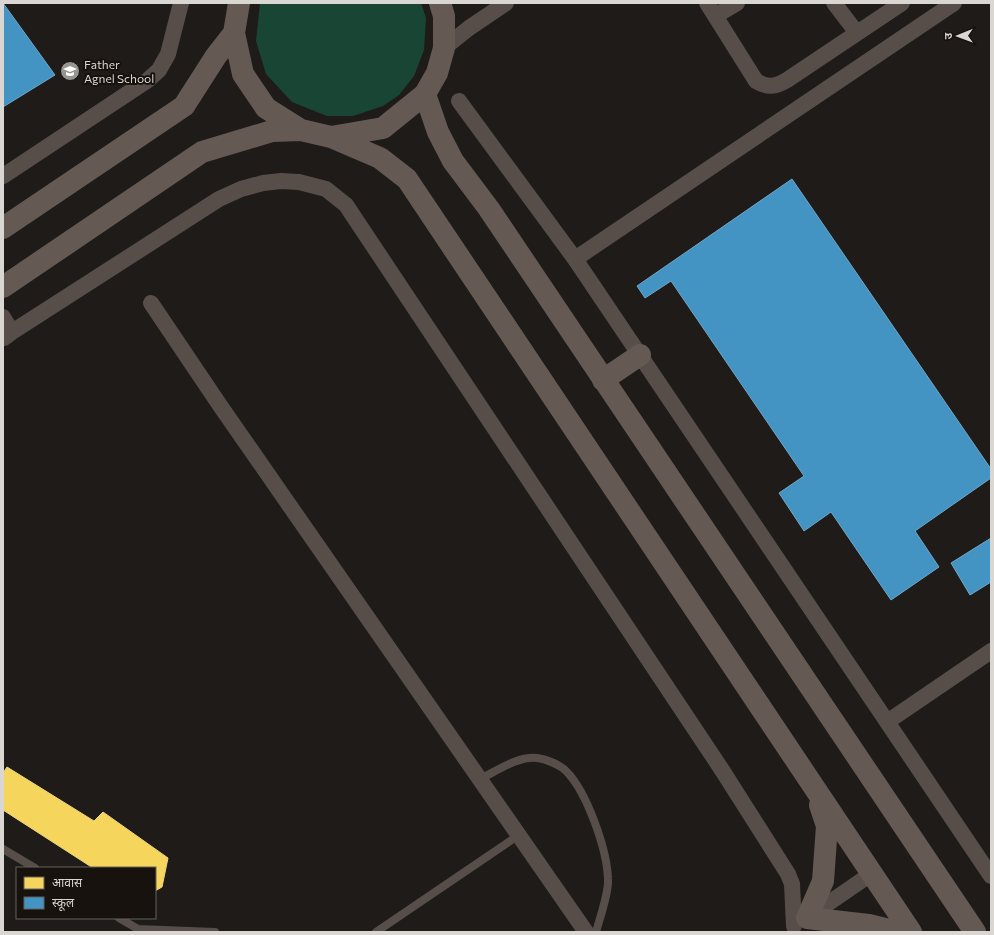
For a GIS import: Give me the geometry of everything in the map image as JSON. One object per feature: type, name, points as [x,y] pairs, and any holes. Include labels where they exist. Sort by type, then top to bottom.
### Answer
[{"type":"street","points":[[3,176],[148,80],[159,70],[168,54],[181,3]]},
{"type":"street","points":[[239,3],[234,33],[243,74],[266,108],[301,130]]},
{"type":"street","points":[[444,48],[469,28],[506,3]]},
{"type":"street","points":[[737,3],[711,10],[756,81],[766,86],[776,86],[787,80],[902,3]]},
{"type":"street","points":[[834,3],[857,33]]},
{"type":"street","points":[[575,259],[954,3]]},
{"type":"street","points":[[331,137],[384,128],[425,94],[437,73],[444,48],[446,7]]},
{"type":"street","points":[[3,228],[184,106],[216,56],[234,33]]},
{"type":"street","points":[[425,94],[438,132],[453,161],[489,209],[975,932]]},
{"type":"street","points":[[459,101],[575,259],[991,876]]},
{"type":"street","points":[[3,287],[202,152],[272,131],[301,130],[331,137],[380,158],[407,178],[911,932]]},
{"type":"street","points":[[3,317],[8,336],[219,199],[263,183],[281,181],[299,182],[326,189],[346,205],[722,770],[788,874],[792,884],[795,925]]},
{"type":"street","points":[[151,303],[219,404],[586,932]]},
{"type":"street","points":[[603,380],[640,355]]},
{"type":"street","points":[[887,722],[991,651]]},
{"type":"street","points":[[795,925],[823,881],[827,826],[814,788]]},
{"type":"street","points":[[795,925],[871,874]]},
{"type":"street","points":[[795,925],[844,927],[869,925],[897,932]]},
{"type":"lane","points":[[480,779],[518,760],[536,758],[550,762],[566,771],[584,797],[604,852],[609,880],[596,932]]},
{"type":"lane","points":[[376,932],[519,835]]},
{"type":"lane","points":[[3,849],[33,867]]},
{"type":"lane","points":[[121,919],[138,928],[215,932]]},
{"type":"green space","points":[[260,3],[421,3],[426,18],[424,50],[414,76],[399,95],[383,106],[353,116],[327,116],[292,102],[266,74],[256,41]]},
{"type":"building: आवास","points":[[7,767],[94,821],[103,812],[168,858],[162,887],[156,890],[156,867],[91,867],[3,810],[3,773]]},
{"type":"building: स्कूल","points":[[3,3],[55,75],[3,107]]},
{"type":"building: स्कूल","points":[[792,179],[991,469],[991,478],[915,531],[939,567],[891,600],[831,512],[804,531],[779,493],[804,476],[671,281],[645,298],[637,286]]},
{"type":"building: स्कूल","points":[[991,538],[991,582],[970,595],[951,563]]},
{"type":"place","name":"Father Agnel School","points":[[70,71]]}]
